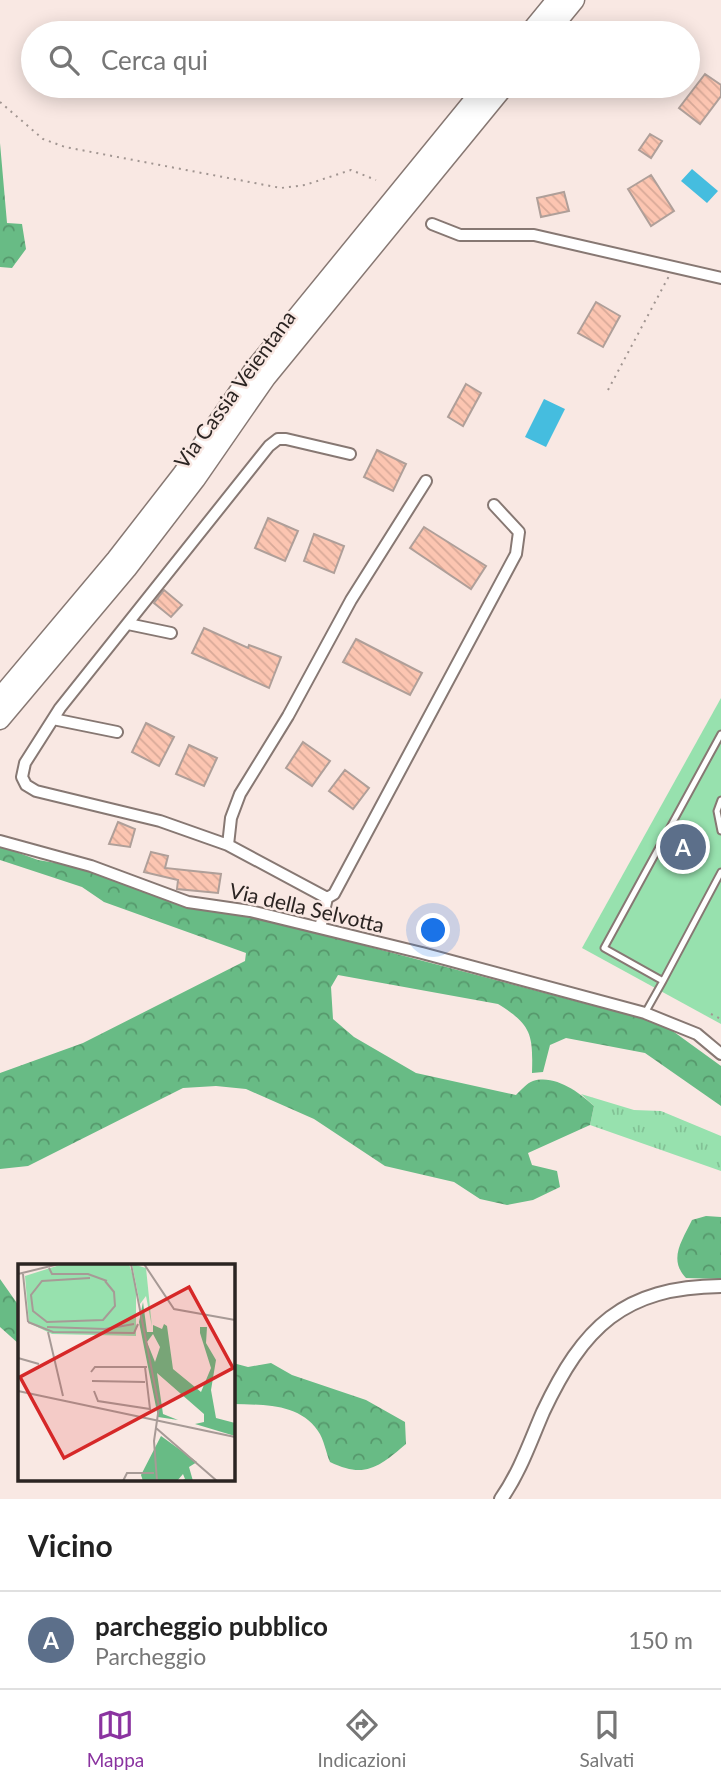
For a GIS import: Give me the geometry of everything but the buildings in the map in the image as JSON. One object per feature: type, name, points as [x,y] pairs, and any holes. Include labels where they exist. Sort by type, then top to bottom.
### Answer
[{"type":"highway","points":[[539,21],[556,0]]},
{"type":"highway","points":[[558,21],[575,0]]},
{"type":"highway","name":"Via Cassia Veientana","points":[[0,697],[116,559],[182,474],[254,369],[475,98]]},
{"type":"highway","name":"Via Cassia Veientana","points":[[0,720],[127,569],[196,479],[266,378],[495,98]]},
{"type":"street","points":[[432,224],[455,234],[534,235],[721,278]]},
{"type":"street","points":[[327,898],[228,845],[160,821],[29,788],[22,780],[24,767],[53,719],[273,441],[291,439],[350,454]]},
{"type":"street","points":[[228,845],[231,818],[240,794],[288,716],[351,600],[426,481]]},
{"type":"street","points":[[320,928],[327,898],[334,894],[516,554],[519,532],[494,505]]},
{"type":"street","points":[[128,624],[171,633]]},
{"type":"street","points":[[53,719],[117,732]]},
{"type":"street","name":"Via della Selvotta","points":[[0,841],[91,866],[188,902],[250,911],[320,928],[645,1013],[698,1034],[721,1054]]},
{"type":"street","points":[[501,1499],[518,1472],[557,1386],[578,1351],[600,1324],[623,1307],[646,1297],[670,1290],[721,1286]]},
{"type":"lane","points":[[663,981],[604,948],[721,734]]},
{"type":"lane","points":[[721,800],[717,811],[721,831]]},
{"type":"lane","points":[[645,1013],[721,872]]},
{"type":"path","points":[[0,102],[43,139],[65,147],[281,188],[305,185],[351,170],[376,180]]},
{"type":"path","points":[[608,390],[675,266]]},
{"type":"path","points":[[711,1014],[721,1019]]},
{"type":"green space","points":[[0,143],[7,223],[22,224],[26,249],[12,268],[0,267]]},
{"type":"green space","points":[[721,698],[721,1024],[582,948]]},
{"type":"green space","points":[[0,846],[38,860],[86,868],[165,900],[275,922],[663,1024],[721,1066],[721,1106],[645,1053],[566,1038],[550,1045],[543,1072],[532,1073],[532,1049],[528,1032],[518,1018],[498,1004],[338,975],[331,987],[333,1019],[354,1037],[416,1073],[516,1095],[531,1082],[550,1080],[574,1091],[594,1106],[590,1125],[528,1153],[532,1165],[557,1171],[560,1187],[533,1200],[507,1205],[480,1199],[454,1182],[385,1166],[314,1119],[246,1089],[216,1086],[183,1088],[28,1166],[0,1169],[0,1073],[83,1043],[245,961],[246,953],[104,902],[82,887],[0,860]]},
{"type":"green space","points":[[581,1094],[634,1110],[661,1111],[721,1136],[721,1171],[590,1125],[594,1106]]},
{"type":"green space","points":[[706,1216],[721,1217],[721,1279],[686,1278],[678,1264],[678,1250],[692,1220]]},
{"type":"green space","points":[[0,1279],[18,1305],[18,1343],[0,1327]]},
{"type":"green space","points":[[234,1363],[248,1367],[271,1363],[292,1375],[366,1400],[405,1422],[406,1444],[388,1459],[371,1468],[353,1470],[330,1462],[320,1434],[301,1415],[280,1407],[234,1404]]},
{"type":"water","points":[[692,169],[718,191],[707,203],[681,181]]},
{"type":"water","points":[[544,399],[565,409],[546,447],[525,437]]},
{"type":"place","name":"parcheggio pubblico","points":[[683,847]]}]
